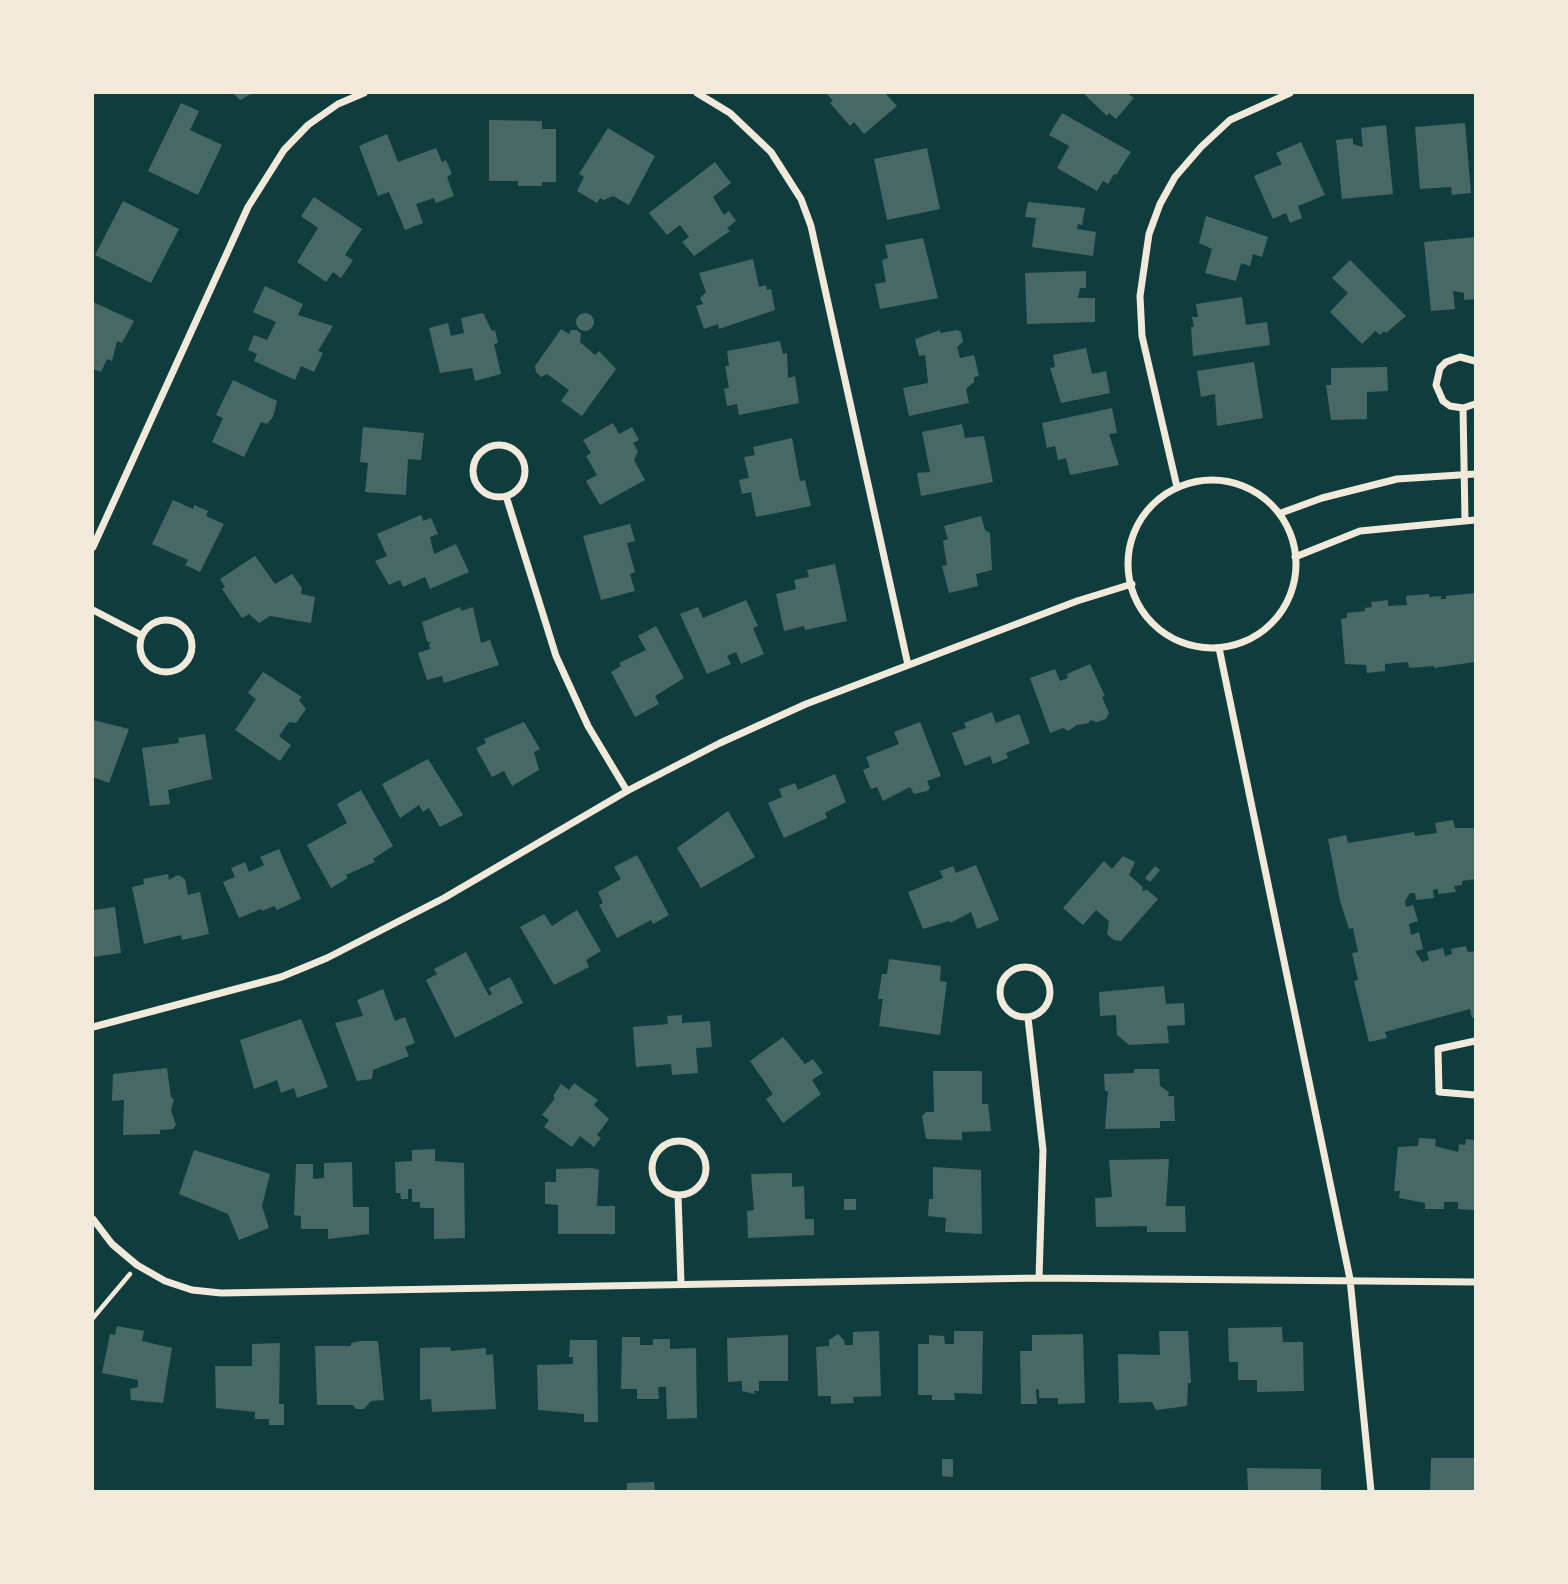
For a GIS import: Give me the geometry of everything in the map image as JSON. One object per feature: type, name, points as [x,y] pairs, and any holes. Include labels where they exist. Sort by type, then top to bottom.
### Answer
[{"type":"street","points":[[93,547],[253,198],[284,150],[308,125],[338,104],[364,93]]},
{"type":"street","points":[[697,93],[730,113],[762,141],[788,174],[805,208],[908,665]]},
{"type":"street","points":[[1177,487],[1142,336],[1140,296],[1149,234],[1160,204],[1175,177],[1201,147],[1230,120],[1290,93]]},
{"type":"street","points":[[1475,361],[1454,358],[1440,368],[1436,385],[1443,401],[1463,408],[1475,404]]},
{"type":"street","points":[[1463,408],[1465,520]]},
{"type":"street","points":[[494,446],[515,450],[524,465],[521,484],[506,496],[490,495],[478,487],[474,479],[473,470],[479,454],[494,446]]},
{"type":"street","points":[[1281,513],[1322,498],[1397,479],[1475,474]]},
{"type":"street","points":[[1205,481],[1254,489],[1281,513],[1295,557],[1293,588],[1276,621],[1250,641],[1219,649],[1188,645],[1160,631],[1141,606],[1127,561],[1132,530],[1149,504],[1177,487],[1205,481]]},
{"type":"street","points":[[506,496],[555,656],[588,726],[627,791]]},
{"type":"street","points":[[1295,557],[1360,531],[1475,520]]},
{"type":"street","points":[[93,1027],[258,983],[327,958],[444,898],[627,791],[779,716],[1077,601],[1132,584]]},
{"type":"street","points":[[93,610],[141,635]]},
{"type":"street","points":[[156,621],[178,622],[191,638],[190,656],[176,670],[155,670],[143,659],[140,650],[141,635],[156,621]]},
{"type":"street","points":[[1219,649],[1350,1279],[1371,1491]]},
{"type":"street","points":[[1017,968],[1039,971],[1049,985],[1048,1003],[1037,1015],[1028,1018],[1014,1016],[1000,1000],[1001,983],[1009,972],[1017,968]]},
{"type":"street","points":[[1028,1018],[1043,1150],[1039,1278]]},
{"type":"street","points":[[1475,1041],[1438,1049],[1439,1092],[1475,1095]]},
{"type":"street","points":[[682,1141],[698,1148],[703,1156],[706,1174],[696,1189],[678,1195],[658,1186],[652,1167],[660,1149],[682,1141]]},
{"type":"street","points":[[678,1195],[681,1283]]},
{"type":"street","points":[[93,1219],[112,1244],[137,1265],[164,1281],[192,1290],[220,1293],[1039,1278],[1475,1282]]},
{"type":"path","points":[[93,1318],[137,1265]]},
{"type":"building","points":[[233,93],[253,93],[240,100]]},
{"type":"building","points":[[826,93],[885,93],[897,106],[864,134],[854,122],[850,126],[830,103],[833,101]]},
{"type":"building","points":[[1083,93],[1127,93],[1134,98],[1116,119],[1109,113],[1107,116]]},
{"type":"building","points":[[181,103],[199,111],[190,130],[222,145],[198,195],[148,171]]},
{"type":"building","points":[[1062,113],[1131,152],[1116,175],[1114,174],[1108,184],[1103,181],[1097,191],[1057,168],[1069,146],[1049,135]]},
{"type":"building","points":[[489,120],[542,121],[542,129],[556,129],[556,182],[542,182],[542,186],[518,186],[518,181],[489,181]]},
{"type":"building","points":[[1465,123],[1471,193],[1452,195],[1451,187],[1420,189],[1415,127]]},
{"type":"building","points":[[1386,125],[1393,194],[1342,199],[1336,140],[1353,138],[1353,144],[1363,147],[1361,128]]},
{"type":"building","points":[[608,128],[655,156],[629,205],[613,196],[604,200],[600,198],[597,203],[577,191],[584,177],[579,174]]},
{"type":"building","points":[[387,134],[398,162],[436,148],[442,162],[446,160],[452,174],[447,177],[454,196],[436,203],[434,198],[416,204],[423,223],[405,230],[389,192],[378,196],[359,146]]},
{"type":"building","points":[[1301,142],[1325,195],[1298,206],[1302,218],[1290,223],[1286,213],[1273,219],[1254,176],[1282,164],[1276,153]]},
{"type":"building","points":[[927,148],[940,209],[887,220],[874,159]]},
{"type":"building","points":[[715,162],[731,183],[713,197],[724,215],[729,211],[736,221],[727,228],[730,231],[694,256],[682,242],[689,237],[680,225],[667,235],[649,213]]},
{"type":"building","points":[[314,197],[362,229],[345,255],[353,260],[341,278],[333,272],[326,282],[297,262],[318,228],[301,216]]},
{"type":"building","points":[[123,201],[179,229],[151,283],[95,255]]},
{"type":"building","points":[[1028,202],[1085,208],[1082,225],[1078,224],[1077,229],[1096,232],[1093,256],[1032,247],[1036,218],[1025,217]]},
{"type":"building","points":[[1206,216],[1268,237],[1262,257],[1253,254],[1250,266],[1241,263],[1236,281],[1205,273],[1212,249],[1199,243]]},
{"type":"building","points":[[1475,237],[1475,299],[1464,300],[1464,293],[1453,291],[1455,309],[1431,311],[1424,242]]},
{"type":"building","points":[[923,238],[938,298],[880,309],[875,284],[886,282],[882,260],[888,258],[885,245]]},
{"type":"building","points":[[753,259],[759,287],[766,285],[767,290],[771,289],[775,310],[719,329],[718,324],[704,329],[696,306],[703,304],[700,298],[706,292],[699,273]]},
{"type":"building","points":[[1350,260],[1406,316],[1386,333],[1384,331],[1380,335],[1375,331],[1362,344],[1330,312],[1348,293],[1332,278]]},
{"type":"building","points":[[1086,271],[1086,288],[1080,288],[1078,298],[1095,298],[1095,322],[1027,324],[1025,273]]},
{"type":"building","points":[[265,286],[303,304],[298,315],[333,326],[318,351],[323,353],[314,372],[301,366],[295,380],[254,361],[257,354],[248,350],[254,335],[267,340],[276,322],[253,312]]},
{"type":"building","points":[[1242,297],[1246,325],[1267,322],[1270,345],[1193,356],[1191,327],[1194,327],[1192,317],[1198,317],[1196,304]]},
{"type":"building","points":[[93,302],[134,321],[122,343],[117,341],[112,361],[107,359],[101,372],[93,369]]},
{"type":"building","points":[[483,313],[492,331],[495,330],[498,343],[494,344],[501,374],[475,381],[472,368],[440,373],[429,328],[448,323],[451,336],[464,333],[461,318]]},
{"type":"building","points":[[585,313],[591,316],[594,322],[591,328],[585,331],[579,328],[576,322],[579,316]]},
{"type":"building","points":[[561,329],[569,334],[571,330],[577,330],[581,334],[580,342],[595,355],[599,351],[616,369],[582,416],[561,401],[569,390],[547,374],[541,377],[536,372],[535,366]]},
{"type":"building","points":[[940,330],[940,333],[957,330],[961,332],[963,342],[957,347],[960,358],[974,355],[979,376],[974,377],[974,382],[966,389],[969,403],[909,416],[903,388],[928,383],[925,355],[919,356],[915,339]]},
{"type":"building","points":[[780,341],[783,354],[787,353],[788,378],[795,376],[799,403],[739,415],[737,404],[727,406],[724,389],[729,388],[725,366],[729,366],[727,351]]},
{"type":"building","points":[[1086,348],[1092,374],[1106,371],[1110,393],[1061,403],[1050,368],[1055,367],[1053,355]]},
{"type":"building","points":[[1254,362],[1263,418],[1217,426],[1215,394],[1201,397],[1197,371]]},
{"type":"building","points":[[1387,367],[1388,391],[1367,392],[1367,419],[1331,420],[1326,385],[1331,385],[1331,368]]},
{"type":"building","points":[[233,380],[277,401],[273,417],[267,424],[261,422],[244,457],[212,442],[223,418],[216,415]]},
{"type":"building","points":[[1112,408],[1117,433],[1109,434],[1119,465],[1070,475],[1066,458],[1058,460],[1055,446],[1047,448],[1042,423]]},
{"type":"building","points":[[613,423],[619,434],[632,427],[639,440],[633,443],[638,451],[634,460],[645,480],[600,505],[586,481],[597,475],[586,456],[591,453],[583,440]]},
{"type":"building","points":[[962,424],[965,438],[984,436],[993,482],[921,496],[917,473],[930,472],[922,432]]},
{"type":"building","points":[[363,427],[424,433],[421,460],[408,459],[406,495],[365,492],[368,463],[360,462]]},
{"type":"building","points":[[792,438],[800,481],[805,480],[811,506],[756,517],[751,492],[742,494],[739,480],[749,478],[744,457],[755,455],[753,447]]},
{"type":"building","points":[[173,500],[193,509],[194,505],[208,511],[206,516],[224,524],[200,572],[185,565],[188,560],[152,544]]},
{"type":"building","points":[[421,515],[423,521],[431,518],[438,534],[430,537],[434,554],[456,544],[469,572],[430,589],[425,577],[403,587],[400,580],[389,585],[375,561],[387,556],[377,534]]},
{"type":"building","points":[[981,516],[985,530],[990,533],[992,570],[976,574],[978,586],[949,593],[942,566],[947,565],[943,541],[948,539],[944,526]]},
{"type":"building","points":[[630,524],[635,541],[627,543],[635,572],[630,574],[635,591],[601,600],[583,536]]},
{"type":"building","points":[[255,556],[275,584],[292,574],[302,588],[301,594],[315,597],[311,623],[270,616],[259,623],[249,614],[242,618],[222,589],[225,587],[220,579]]},
{"type":"building","points":[[835,564],[847,621],[805,630],[804,626],[784,631],[776,594],[796,589],[794,580],[809,577],[807,570]]},
{"type":"building","points":[[1475,593],[1475,662],[1434,668],[1409,668],[1408,662],[1385,664],[1385,671],[1367,673],[1366,665],[1345,664],[1341,619],[1347,618],[1347,613],[1365,611],[1365,608],[1372,607],[1371,602],[1388,600],[1388,606],[1407,605],[1406,596],[1429,594],[1429,597],[1441,596],[1441,599],[1446,599],[1446,596]]},
{"type":"building","points":[[746,600],[758,626],[753,628],[764,654],[741,664],[736,652],[727,656],[731,664],[707,674],[680,614],[698,607],[703,618]]},
{"type":"building","points":[[460,607],[461,611],[473,607],[481,643],[490,640],[499,665],[444,683],[442,676],[427,680],[418,653],[430,649],[431,643],[427,641],[422,622]]},
{"type":"building","points":[[656,626],[684,678],[655,696],[659,704],[635,717],[611,672],[621,666],[619,663],[646,650],[638,636]]},
{"type":"building","points":[[1090,664],[1105,696],[1102,697],[1109,713],[1106,719],[1097,722],[1090,720],[1089,723],[1077,725],[1068,731],[1063,728],[1050,733],[1030,678],[1055,669],[1060,681],[1068,678],[1067,674]]},
{"type":"building","points":[[263,672],[302,697],[299,700],[306,709],[296,723],[289,722],[279,736],[291,745],[280,761],[235,730],[256,699],[248,693]]},
{"type":"building","points":[[992,712],[996,723],[1019,714],[1030,743],[1006,753],[1008,758],[993,764],[990,756],[965,766],[952,733],[966,728],[964,723]]},
{"type":"building","points":[[93,720],[129,729],[109,783],[93,777]]},
{"type":"building","points":[[524,722],[540,749],[534,752],[539,770],[512,786],[504,771],[492,777],[476,748],[486,743],[484,739]]},
{"type":"building","points":[[920,722],[941,776],[927,781],[930,788],[927,791],[914,794],[910,787],[883,801],[877,787],[871,789],[863,770],[870,767],[866,757],[899,744],[894,732]]},
{"type":"building","points":[[205,734],[212,779],[168,790],[170,804],[150,806],[142,748],[179,743],[178,738]]},
{"type":"building","points":[[428,759],[463,815],[440,827],[429,808],[423,812],[419,805],[400,818],[382,784]]},
{"type":"building","points":[[835,774],[846,802],[825,813],[827,818],[784,838],[768,803],[782,797],[779,789],[795,783],[798,790]]},
{"type":"building","points":[[361,790],[393,846],[373,859],[375,862],[346,875],[348,878],[331,888],[307,845],[347,823],[337,804]]},
{"type":"building","points":[[728,811],[755,857],[701,888],[677,848]]},
{"type":"building","points":[[1453,820],[1455,828],[1475,828],[1475,879],[1462,881],[1462,885],[1454,886],[1456,892],[1438,894],[1438,889],[1433,890],[1434,898],[1416,900],[1415,893],[1410,893],[1405,901],[1406,907],[1413,905],[1418,921],[1409,924],[1411,935],[1419,932],[1423,949],[1415,951],[1422,962],[1429,960],[1427,952],[1443,948],[1445,956],[1452,954],[1451,949],[1466,946],[1468,952],[1475,951],[1475,1017],[1472,1018],[1470,1009],[1385,1032],[1387,1038],[1369,1042],[1354,981],[1358,980],[1352,953],[1358,952],[1353,928],[1349,929],[1340,901],[1328,839],[1346,835],[1348,843],[1414,832],[1415,836],[1437,833],[1435,823]]},
{"type":"building","points":[[279,849],[301,899],[277,910],[274,906],[239,918],[223,882],[235,877],[231,868],[245,862],[249,872],[264,865],[260,857]]},
{"type":"building","points":[[637,855],[669,915],[653,924],[651,920],[617,938],[599,905],[603,903],[598,892],[621,879],[614,867]]},
{"type":"building","points":[[1123,856],[1135,862],[1129,875],[1143,887],[1142,891],[1147,890],[1158,899],[1121,941],[1114,940],[1107,934],[1109,921],[1096,910],[1083,925],[1063,908],[1104,861],[1112,869]]},
{"type":"building","points":[[976,865],[999,920],[977,929],[971,912],[950,923],[949,921],[923,929],[908,892],[943,878],[940,871],[953,866],[956,873]]},
{"type":"building","points":[[1155,866],[1160,870],[1150,882],[1145,878]]},
{"type":"building","points":[[168,874],[169,880],[178,875],[185,879],[188,895],[200,892],[209,934],[182,940],[181,935],[144,944],[132,887],[144,884],[143,879]]},
{"type":"building","points":[[115,907],[121,953],[93,957],[93,910]]},
{"type":"building","points":[[577,910],[601,951],[586,960],[589,967],[554,985],[520,927],[544,914],[552,926]]},
{"type":"building","points":[[466,952],[489,996],[492,994],[489,988],[510,977],[523,1003],[455,1038],[426,980],[437,974],[434,969]]},
{"type":"building","points":[[889,959],[941,966],[940,981],[947,982],[940,1035],[879,1026],[883,999],[878,999],[882,974],[887,974]]},
{"type":"building","points":[[1164,986],[1166,1004],[1184,1003],[1185,1025],[1167,1026],[1169,1043],[1129,1045],[1117,1035],[1116,1015],[1100,1016],[1099,992]]},
{"type":"building","points":[[383,989],[395,1021],[405,1017],[415,1043],[405,1047],[409,1056],[373,1070],[372,1079],[357,1081],[335,1023],[363,1016],[357,1000]]},
{"type":"building","points":[[682,1015],[682,1023],[710,1021],[712,1047],[696,1048],[698,1073],[672,1075],[671,1064],[636,1067],[633,1027],[668,1024],[667,1016]]},
{"type":"building","points":[[301,1019],[328,1087],[297,1098],[294,1088],[281,1093],[277,1080],[254,1089],[240,1040]]},
{"type":"building","points":[[783,1037],[805,1064],[813,1059],[823,1073],[812,1080],[821,1094],[783,1123],[766,1099],[773,1094],[750,1061]]},
{"type":"building","points":[[167,1068],[171,1097],[174,1100],[171,1110],[176,1125],[173,1129],[160,1130],[160,1134],[123,1135],[124,1100],[112,1101],[113,1074]]},
{"type":"building","points":[[1134,1069],[1159,1069],[1160,1086],[1169,1092],[1168,1096],[1174,1096],[1175,1121],[1160,1121],[1160,1128],[1105,1129],[1108,1091],[1105,1091],[1104,1074],[1134,1073]]},
{"type":"building","points":[[933,1071],[982,1071],[982,1104],[988,1104],[991,1131],[962,1132],[962,1140],[926,1139],[922,1116],[926,1112],[934,1112]]},
{"type":"building","points":[[574,1083],[598,1100],[594,1105],[609,1119],[597,1135],[601,1138],[594,1147],[580,1136],[572,1147],[544,1127],[549,1120],[542,1115],[555,1098],[553,1096],[561,1084],[569,1090]]},
{"type":"building","points":[[1419,1138],[1436,1139],[1435,1146],[1458,1152],[1459,1144],[1465,1145],[1466,1139],[1475,1140],[1475,1210],[1458,1209],[1458,1202],[1444,1202],[1444,1209],[1425,1209],[1425,1203],[1399,1198],[1400,1191],[1394,1191],[1398,1147],[1418,1146]]},
{"type":"building","points":[[435,1149],[435,1161],[464,1163],[465,1238],[434,1239],[434,1208],[420,1208],[420,1202],[412,1202],[412,1189],[408,1189],[408,1199],[401,1199],[400,1193],[396,1193],[395,1162],[412,1161],[412,1150]]},
{"type":"building","points":[[194,1150],[270,1174],[262,1206],[269,1228],[239,1240],[228,1214],[179,1194]]},
{"type":"building","points":[[1169,1159],[1166,1206],[1185,1206],[1186,1232],[1147,1232],[1147,1226],[1096,1227],[1095,1198],[1112,1197],[1109,1160]]},
{"type":"building","points":[[352,1162],[353,1207],[369,1207],[369,1234],[328,1239],[328,1229],[301,1229],[301,1216],[294,1215],[296,1164],[313,1164],[313,1179],[324,1178],[324,1163]]},
{"type":"building","points":[[933,1167],[981,1170],[982,1234],[945,1232],[946,1218],[928,1216],[929,1199],[933,1199]]},
{"type":"building","points":[[556,1169],[599,1170],[597,1206],[615,1206],[615,1234],[558,1234],[558,1205],[545,1204],[545,1182],[556,1182]]},
{"type":"building","points":[[792,1173],[792,1187],[804,1186],[805,1219],[814,1219],[814,1235],[748,1238],[747,1211],[754,1210],[751,1174]]},
{"type":"building","points":[[844,1199],[856,1199],[856,1210],[844,1210]]},
{"type":"building","points":[[117,1326],[144,1331],[142,1341],[172,1348],[163,1403],[131,1400],[130,1389],[138,1387],[138,1380],[102,1373],[110,1334],[115,1335]]},
{"type":"building","points":[[1282,1327],[1283,1342],[1303,1342],[1304,1391],[1257,1392],[1257,1380],[1238,1380],[1238,1362],[1229,1362],[1228,1328]]},
{"type":"building","points":[[879,1331],[881,1396],[853,1397],[854,1403],[831,1404],[831,1396],[818,1396],[816,1347],[829,1346],[829,1340],[838,1334],[845,1345],[853,1345],[853,1332]]},
{"type":"building","points":[[954,1331],[983,1331],[982,1394],[954,1393],[955,1400],[932,1400],[932,1395],[918,1395],[918,1344],[929,1344],[929,1335],[944,1336],[945,1344],[954,1344]]},
{"type":"building","points":[[1159,1331],[1188,1331],[1191,1383],[1188,1383],[1187,1406],[1156,1410],[1152,1402],[1119,1403],[1118,1354],[1160,1355]]},
{"type":"building","points":[[1083,1334],[1085,1403],[1058,1404],[1058,1398],[1039,1398],[1039,1390],[1036,1389],[1037,1404],[1021,1404],[1020,1351],[1032,1351],[1032,1335]]},
{"type":"building","points":[[788,1335],[788,1381],[759,1381],[759,1391],[754,1391],[755,1394],[742,1391],[742,1381],[728,1382],[727,1338]]},
{"type":"building","points":[[622,1337],[640,1337],[640,1345],[653,1345],[653,1339],[670,1339],[670,1349],[696,1348],[697,1418],[667,1419],[666,1387],[658,1387],[659,1399],[637,1399],[637,1389],[621,1389]]},
{"type":"building","points":[[570,1340],[597,1340],[598,1422],[584,1422],[584,1414],[538,1410],[537,1365],[573,1364],[573,1357],[569,1357]]},
{"type":"building","points":[[378,1341],[384,1400],[371,1401],[364,1409],[356,1409],[353,1405],[317,1405],[315,1346],[351,1346],[351,1343]]},
{"type":"building","points":[[280,1343],[279,1404],[284,1404],[284,1425],[269,1425],[269,1419],[255,1419],[255,1412],[216,1408],[215,1366],[252,1366],[252,1344]]},
{"type":"building","points":[[450,1347],[451,1351],[486,1348],[486,1355],[493,1354],[496,1409],[432,1412],[431,1399],[420,1400],[420,1348]]},
{"type":"building","points":[[1431,1458],[1475,1458],[1475,1491],[1430,1491]]},
{"type":"building","points":[[942,1459],[953,1459],[953,1477],[942,1476]]},
{"type":"building","points":[[1247,1468],[1321,1469],[1321,1491],[1248,1491]]},
{"type":"building","points":[[654,1482],[655,1491],[627,1491],[627,1483]]}]
